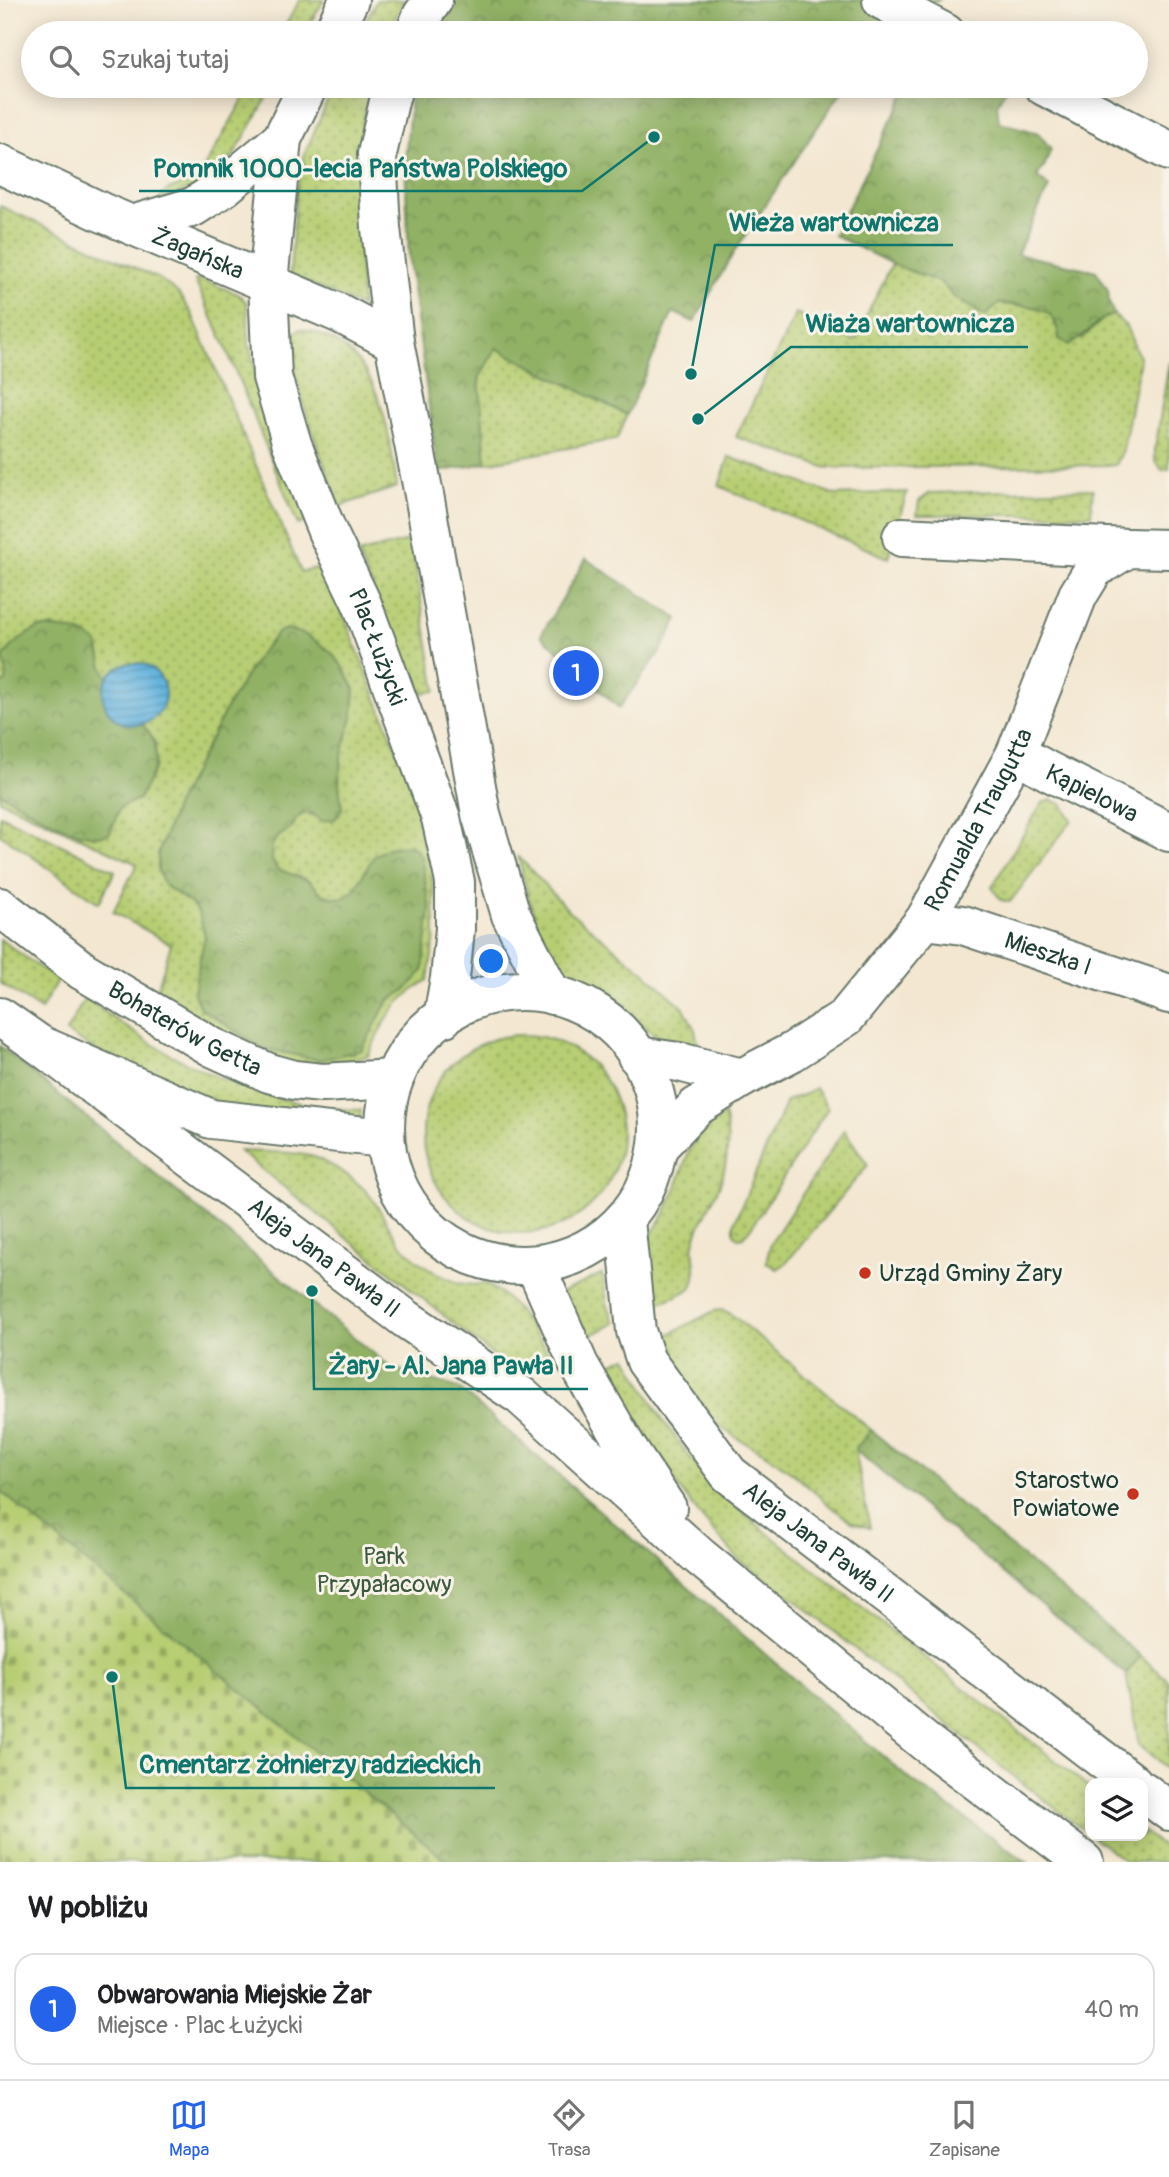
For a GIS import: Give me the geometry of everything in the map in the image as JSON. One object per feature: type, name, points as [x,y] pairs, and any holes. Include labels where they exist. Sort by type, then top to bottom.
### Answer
[{"type":"street","points":[[339,21],[349,0]]},
{"type":"street","points":[[420,21],[433,0]]},
{"type":"street","points":[[882,0],[922,21]]},
{"type":"street","points":[[132,225],[193,207],[223,187],[282,138],[302,98]]},
{"type":"street","points":[[391,98],[377,154],[381,228],[394,341],[481,814],[512,915],[552,995]]},
{"type":"street","points":[[1067,98],[1169,151]]},
{"type":"street","name":"Plac Łużycki","points":[[282,138],[268,284],[272,377],[292,444],[327,531],[362,604],[441,818],[455,882],[455,929],[443,1018]]},
{"type":"street","name":"Żagańska","points":[[0,164],[132,225],[341,314],[394,341]]},
{"type":"street","points":[[902,537],[1169,550]]},
{"type":"street","name":"Romualda Traugutta","points":[[658,1147],[696,1107],[742,1078],[792,1052],[846,1017],[925,920],[1016,753],[1078,596],[1094,569],[1128,548]]},
{"type":"street","name":"Kąpielowa","points":[[1016,753],[1169,832]]},
{"type":"street","name":"Bohaterów Getta","points":[[0,907],[83,971],[212,1047],[269,1073],[294,1080],[322,1083],[394,1079]]},
{"type":"street","name":"Mieszka I","points":[[925,920],[963,925],[1169,994]]},
{"type":"street","points":[[541,992],[552,995],[582,1005],[618,1030],[644,1064],[658,1104],[658,1147],[647,1186],[625,1220],[599,1243],[568,1258],[535,1265],[491,1263],[451,1246],[418,1218],[395,1181],[384,1138],[386,1104],[394,1079],[421,1034],[456,1007],[498,993],[541,992]]},
{"type":"street","points":[[0,1017],[40,1045],[211,1119],[384,1138]]},
{"type":"street","name":"Aleja Jana Pawła II","points":[[40,1045],[406,1319],[521,1396],[699,1557],[925,1742],[1084,1862]]},
{"type":"street","points":[[637,1056],[679,1062],[742,1078]]},
{"type":"street","name":"Aleja Jana Pawła II","points":[[625,1220],[636,1332],[646,1361],[729,1474],[1126,1778]]},
{"type":"street","name":"Aleja Jana Pawła II","points":[[535,1265],[579,1365],[627,1448],[699,1557]]},
{"type":"street","points":[[1148,1795],[1169,1811]]},
{"type":"green space","points":[[300,0],[324,0],[311,21],[288,21]]},
{"type":"green space","points":[[377,0],[404,0],[394,21],[366,21]]},
{"type":"green space","points":[[453,0],[939,0],[902,21],[443,21]]},
{"type":"green space","points":[[244,98],[267,98],[232,158],[204,184],[157,201],[166,191],[186,183],[205,166]]},
{"type":"green space","points":[[329,98],[368,98],[361,140],[358,196],[362,307],[290,275],[296,193],[305,153]]},
{"type":"green space","points":[[411,98],[837,98],[734,252],[694,322],[673,312],[627,415],[496,348],[479,378],[486,463],[438,472],[409,260],[405,161]]},
{"type":"green space","points":[[903,98],[1001,98],[997,105],[999,122],[1038,133],[1051,149],[1037,176],[1049,187],[1017,254],[1096,271],[1108,290],[1114,315],[1103,319],[1069,345],[1059,339],[1053,318],[1047,312],[1000,303],[985,316],[955,298],[942,283],[892,264],[834,235]]},
{"type":"green space","points":[[0,206],[160,279],[178,293],[192,314],[301,572],[324,566],[411,785],[426,839],[434,894],[435,937],[428,980],[406,996],[391,1012],[368,1056],[319,1064],[285,1060],[247,1045],[157,990],[171,944],[113,912],[137,864],[0,800]]},
{"type":"green space","points":[[892,264],[942,283],[955,298],[1038,306],[1050,314],[1058,328],[1082,339],[1106,316],[1114,315],[1126,326],[1140,359],[1123,450],[1116,465],[827,468],[736,437],[796,313],[854,341]]},
{"type":"green space","points":[[198,278],[238,294],[247,303],[249,345],[261,392],[308,521],[298,525],[224,343],[195,281]]},
{"type":"green space","points":[[301,329],[327,337],[348,351],[363,368],[375,389],[383,412],[397,487],[340,506],[308,419],[294,368],[293,333]]},
{"type":"green space","points":[[496,348],[627,415],[617,439],[486,463],[479,378]]},
{"type":"green space","points":[[1169,362],[1169,470],[1162,470],[1155,460],[1155,450]]},
{"type":"green space","points":[[729,457],[836,495],[907,492],[888,558],[719,486]]},
{"type":"green space","points":[[1093,489],[1091,515],[917,515],[919,501],[930,493]]},
{"type":"green space","points":[[411,540],[436,691],[417,694],[358,554]]},
{"type":"green space","points":[[586,559],[678,619],[660,652],[619,708],[541,635]]},
{"type":"green space","points":[[39,628],[70,630],[98,643],[103,668],[121,700],[149,732],[155,743],[156,765],[139,799],[120,807],[110,833],[99,836],[71,830],[0,793],[0,685],[6,682],[7,675],[3,658],[19,640]]},
{"type":"green space","points":[[287,629],[306,635],[331,652],[355,689],[353,713],[341,759],[339,784],[342,809],[335,819],[322,821],[313,814],[303,814],[296,819],[292,828],[279,836],[272,845],[272,860],[277,869],[310,881],[322,894],[334,898],[345,897],[354,890],[374,856],[388,848],[408,845],[416,849],[421,857],[430,909],[423,971],[407,989],[387,1002],[362,1050],[320,1060],[262,1048],[200,1008],[194,994],[205,936],[199,914],[193,905],[164,885],[158,870],[158,854],[176,805],[227,707],[258,656],[278,632]]},
{"type":"green space","points":[[1051,800],[1062,804],[1072,820],[1010,902],[1001,900],[992,887],[1042,803]]},
{"type":"green space","points":[[0,815],[115,871],[99,903],[0,834]]},
{"type":"green space","points":[[518,856],[568,910],[684,1008],[695,1030],[698,1044],[655,1034],[643,1026],[612,995],[565,970],[555,959],[540,932]]},
{"type":"green space","points":[[0,939],[57,980],[41,1010],[0,983]]},
{"type":"green space","points":[[85,998],[152,1044],[226,1081],[306,1104],[361,1110],[358,1129],[251,1116],[96,1051],[66,1032]]},
{"type":"green space","points":[[522,1035],[560,1042],[592,1064],[614,1096],[621,1134],[614,1172],[592,1204],[560,1226],[522,1233],[484,1226],[452,1204],[430,1172],[423,1134],[430,1096],[452,1064],[484,1042]]},
{"type":"green space","name":"Park Przypałacowy","points":[[0,1046],[390,1367],[458,1388],[908,1778],[1027,1862],[448,1862],[0,1491]]},
{"type":"green space","points":[[815,1088],[828,1108],[753,1225],[744,1237],[738,1238],[734,1233],[734,1224],[786,1101]]},
{"type":"green space","points":[[724,1114],[727,1140],[725,1167],[694,1243],[694,1281],[685,1292],[649,1307],[645,1245],[665,1213],[698,1135]]},
{"type":"green space","points":[[844,1130],[868,1165],[785,1264],[777,1269],[766,1262],[771,1243]]},
{"type":"green space","points":[[239,1151],[312,1156],[340,1171],[371,1197],[400,1243],[416,1259],[450,1280],[474,1285],[484,1283],[504,1296],[521,1314],[549,1354],[513,1371]]},
{"type":"green space","points":[[602,1274],[607,1303],[615,1323],[584,1339],[562,1292]]},
{"type":"green space","points":[[723,1310],[871,1430],[855,1450],[870,1528],[852,1522],[794,1474],[701,1413],[658,1340],[714,1311]]},
{"type":"green space","points":[[627,1357],[663,1421],[703,1474],[760,1527],[1085,1784],[1085,1831],[785,1592],[739,1560],[698,1513],[647,1445],[598,1369]]},
{"type":"green space","points":[[871,1430],[1141,1656],[1126,1674],[855,1450]]},
{"type":"green space","points":[[0,1491],[448,1862],[0,1862]]},
{"type":"green space","points":[[1141,1656],[1169,1681],[1169,1770],[1139,1745],[1126,1674]]},
{"type":"green space","points":[[1148,1835],[1169,1852],[1169,1862],[1126,1862],[1099,1841],[1148,1841]]},
{"type":"water","points":[[134,663],[156,672],[165,694],[156,716],[134,725],[112,716],[103,694],[112,672]]},
{"type":"place","name":"Pomnik 1000-lecia Państwa Polskiego","points":[[654,137]]},
{"type":"place","name":"Wieża wartownicza","points":[[691,374]]},
{"type":"place","name":"Wiaża wartownicza","points":[[698,419]]},
{"type":"place","name":"Obwarowania Miejskie Żar","points":[[576,673]]},
{"type":"place","name":"Urząd Gminy Żary","points":[[865,1273]]},
{"type":"place","name":"Żary - Al. Jana Pawła II","points":[[312,1291]]},
{"type":"place","name":"Starostwo Powiatowe","points":[[1133,1494]]},
{"type":"place","name":"Cmentarz żołnierzy radzieckich","points":[[112,1677]]}]
